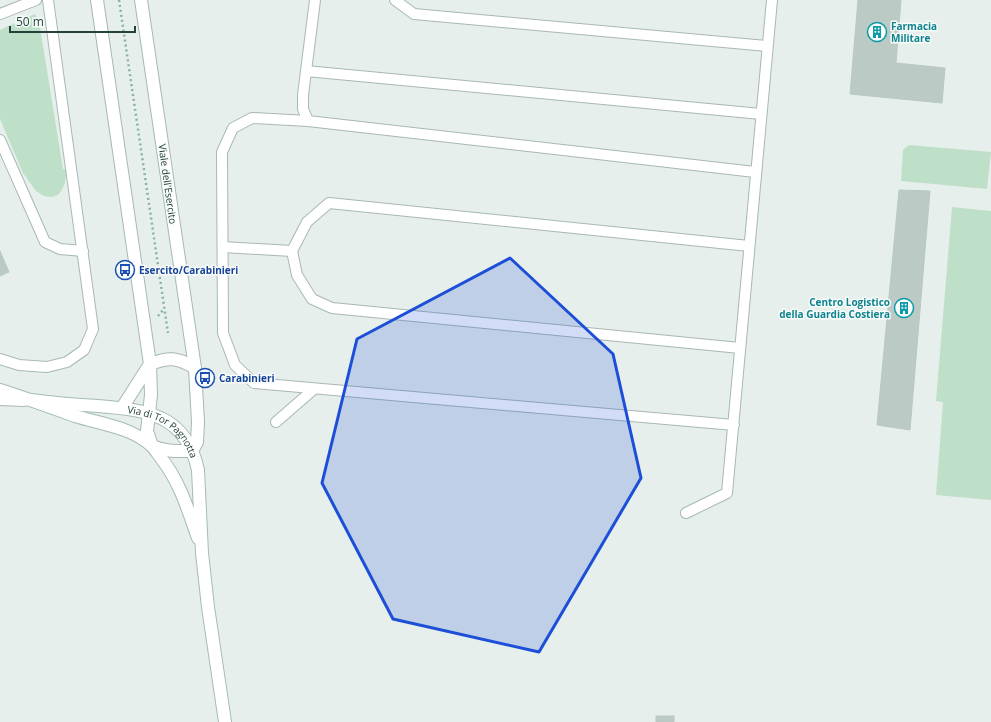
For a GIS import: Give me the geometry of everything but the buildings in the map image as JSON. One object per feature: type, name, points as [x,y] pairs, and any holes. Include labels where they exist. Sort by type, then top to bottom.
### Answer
[{"type":"street","points":[[97,0],[150,364],[151,386],[147,431],[152,446],[170,452],[192,451]]},
{"type":"street","name":"Viale dell'Esercito","points":[[141,0],[195,368],[198,422],[197,442],[192,451]]},
{"type":"street","points":[[122,408],[150,364],[172,359],[183,361],[195,368]]},
{"type":"street","name":"Via di Tor Pagnotta","points":[[0,390],[76,416],[124,430],[152,446],[178,482],[202,553]]},
{"type":"street","points":[[0,399],[32,400]]},
{"type":"street","name":"Via di Tor Pagnotta","points":[[32,400],[122,408],[149,413],[162,418],[175,426],[184,437],[197,463],[202,553],[208,607],[225,722]]},
{"type":"lane","points":[[0,14],[36,0]]},
{"type":"lane","points":[[0,359],[19,365],[47,367],[66,362],[84,350],[93,329],[84,251],[48,0]]},
{"type":"lane","points":[[308,122],[304,115],[303,104],[315,0]]},
{"type":"lane","points":[[395,0],[414,14],[767,46]]},
{"type":"lane","points":[[686,513],[727,493],[755,172],[772,0]]},
{"type":"lane","points":[[306,71],[761,114]]},
{"type":"lane","points":[[734,425],[254,383],[235,366],[223,333],[222,152],[233,128],[252,118],[308,122],[755,172]]},
{"type":"lane","points":[[0,140],[45,242],[60,249],[84,251]]},
{"type":"lane","points":[[740,348],[332,308],[312,300],[297,275],[292,251],[307,222],[329,203],[749,246]]},
{"type":"lane","points":[[223,247],[292,251]]},
{"type":"lane","points":[[276,422],[314,389]]},
{"type":"path","points":[[119,0],[168,333]]},
{"type":"highlighted area","points":[[510,258],[613,354],[641,478],[539,652],[393,619],[322,483],[357,339]]},
{"type":"green space","points":[[35,14],[39,21],[63,169],[67,169],[65,183],[62,190],[58,195],[51,197],[44,196],[36,191],[23,173],[0,119],[0,30]]},
{"type":"green space","points":[[909,145],[991,152],[987,189],[901,181],[903,150]]},
{"type":"green space","points":[[952,207],[991,211],[991,500],[936,495],[943,402],[936,401]]},
{"type":"place","name":"Farmacia Militare","points":[[877,32]]},
{"type":"place","name":"Esercito/Carabinieri","points":[[125,270]]},
{"type":"place","name":"Centro Logistico della Guardia Costiera","points":[[904,308]]},
{"type":"place","name":"Carabinieri","points":[[205,378]]}]
